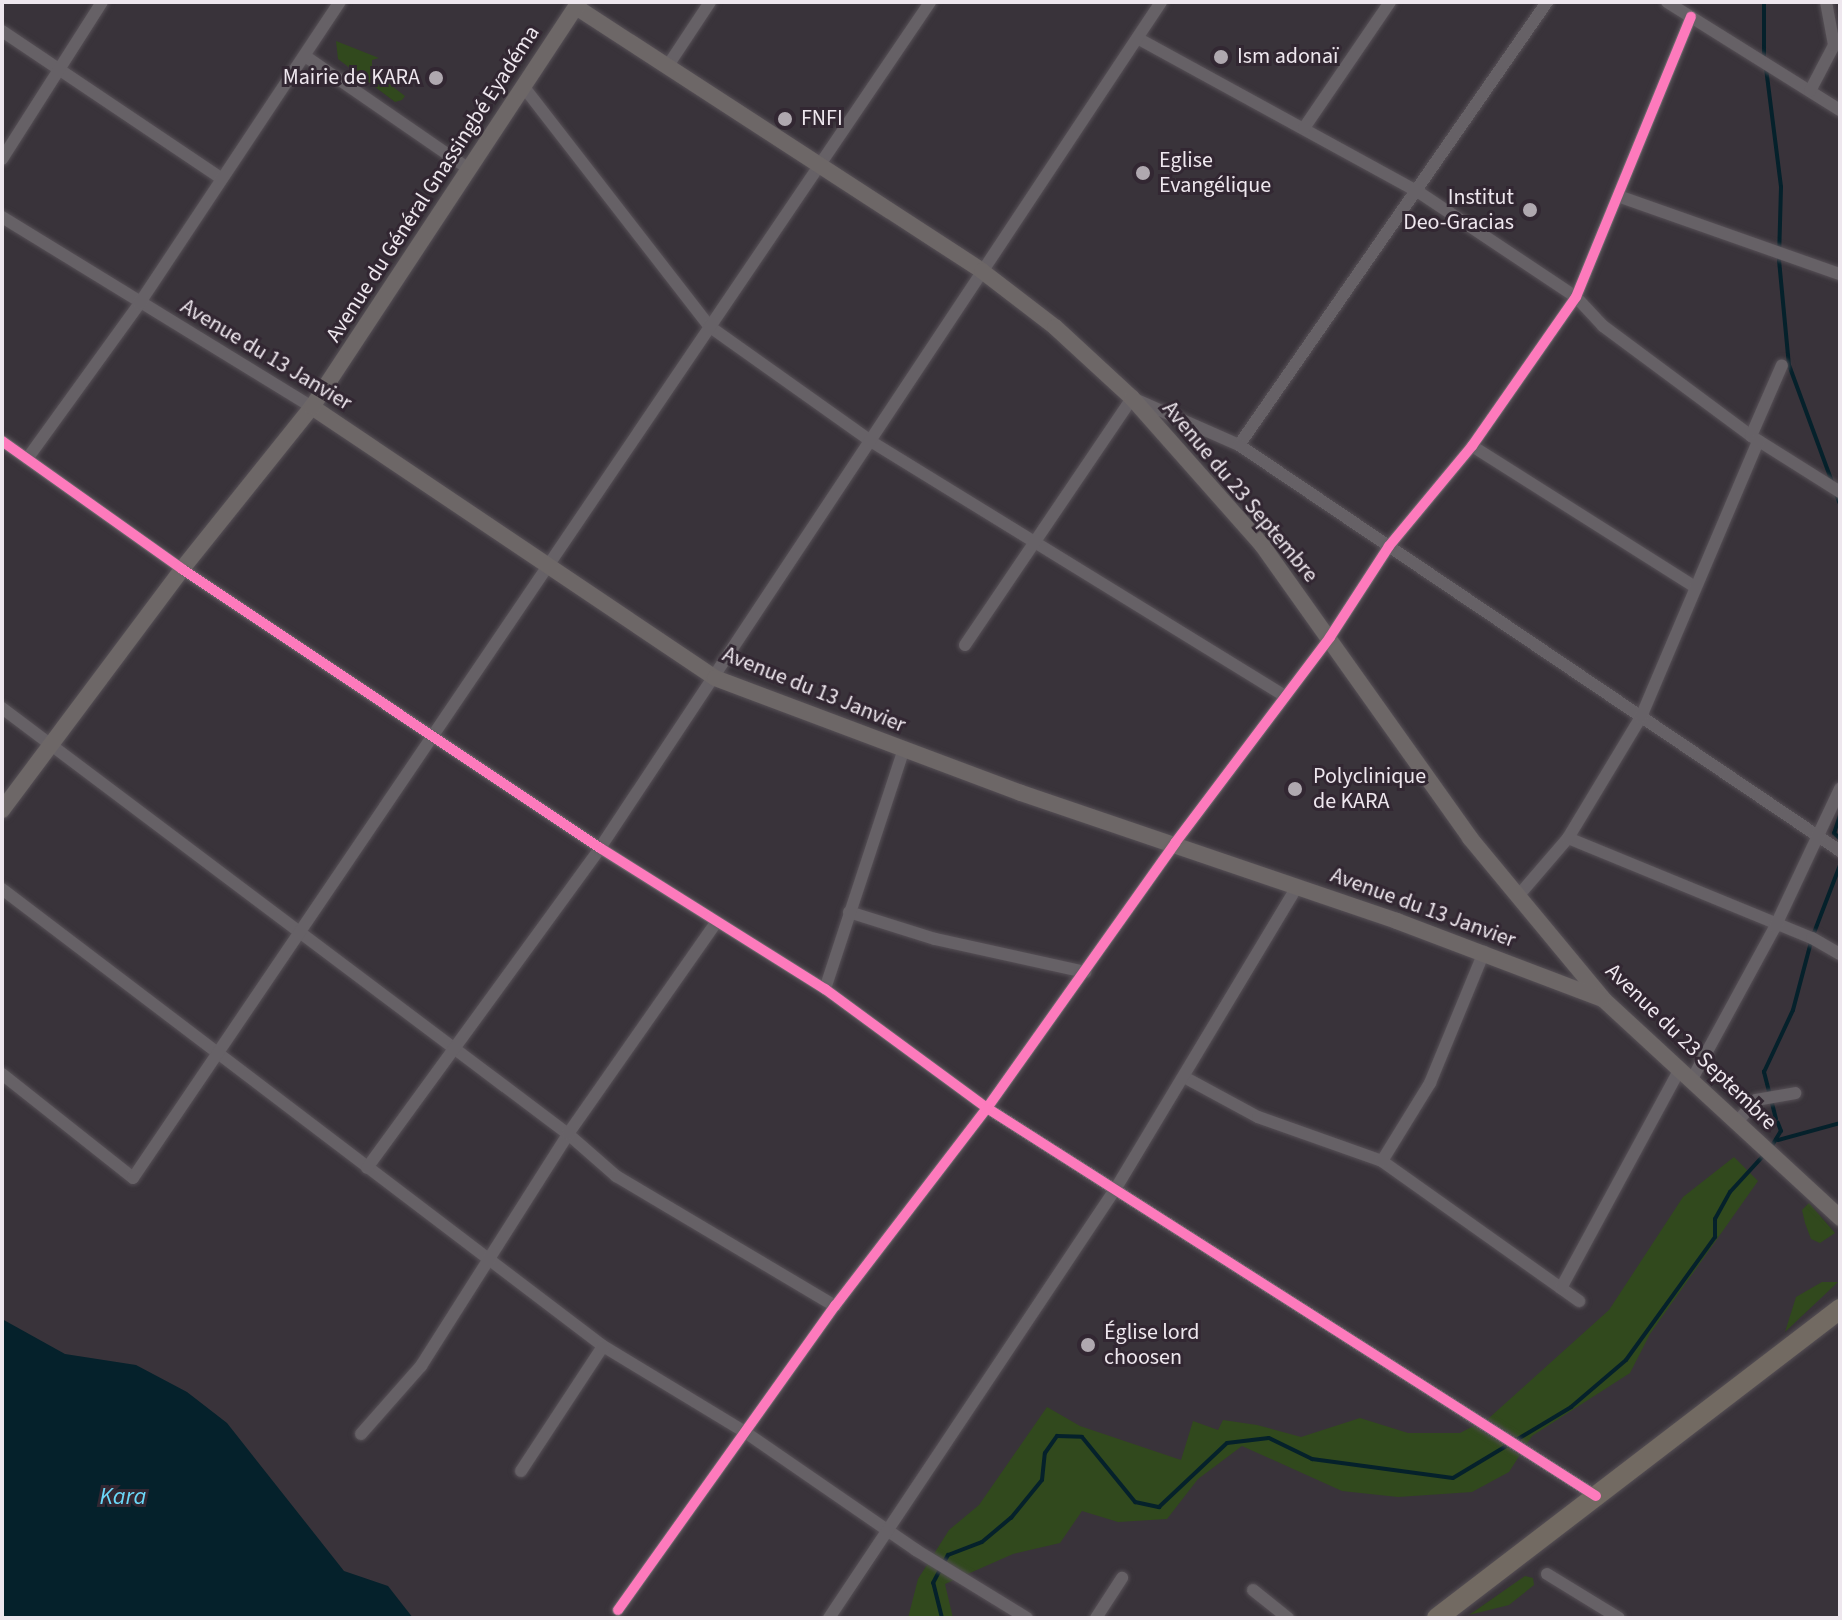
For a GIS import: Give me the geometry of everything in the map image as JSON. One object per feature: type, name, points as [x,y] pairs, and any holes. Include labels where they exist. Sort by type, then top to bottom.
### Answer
[{"type":"highway","points":[[1437,1618],[1840,1309]]},
{"type":"main road","name":"Avenue du 23 Septembre","points":[[576,4],[982,271],[1055,327],[1132,398],[1262,545],[1470,838],[1603,999],[1833,1206],[1840,1218]]},
{"type":"main road","name":"Avenue du Général Gnassingbé Eyadéma","points":[[2,810],[182,569],[312,407],[576,4]]},
{"type":"main road","name":"Avenue du 13 Janvier","points":[[312,407],[715,678],[904,749],[1484,952],[1603,999]]},
{"type":"street","points":[[2,159],[102,2]]},
{"type":"street","points":[[27,459],[139,304],[340,2]]},
{"type":"street","points":[[669,64],[710,2]]},
{"type":"street","points":[[2,1074],[133,1178],[298,933],[435,738],[548,565],[930,2]]},
{"type":"street","points":[[367,1168],[600,848],[1161,2]]},
{"type":"street","points":[[1304,128],[1390,2]]},
{"type":"street","points":[[1239,445],[1547,2]]},
{"type":"street","points":[[1667,2],[1688,10],[1840,110]]},
{"type":"street","points":[[1810,91],[1834,45],[1826,2]]},
{"type":"street","points":[[618,1610],[835,1306],[987,1108],[1175,843],[1330,637],[1389,546],[1472,446],[1576,297],[1618,196],[1688,10]]},
{"type":"street","points":[[2,31],[221,178]]},
{"type":"street","points":[[1139,39],[1417,191],[1576,297],[1603,326],[1755,438],[1826,486],[1840,492]]},
{"type":"street","points":[[305,56],[469,169]]},
{"type":"street","points":[[523,86],[709,326],[872,442],[1285,696]]},
{"type":"street","points":[[1618,196],[1840,274]]},
{"type":"street","name":"Avenue du 13 Janvier","points":[[2,217],[139,304],[312,407]]},
{"type":"street","points":[[1519,895],[1568,838],[1641,717],[1695,587],[1722,535],[1782,365]]},
{"type":"street","points":[[965,645],[1132,398],[1239,445],[1839,851]]},
{"type":"street","points":[[2,441],[182,569],[600,848],[825,989],[987,1108],[1596,1496]]},
{"type":"street","points":[[1472,446],[1695,587]]},
{"type":"street","points":[[2,708],[451,1051],[568,1134],[616,1176],[835,1306]]},
{"type":"street","points":[[825,989],[904,749]]},
{"type":"street","points":[[1561,1288],[1775,927],[1840,789]]},
{"type":"street","points":[[1568,838],[1775,927],[1812,938],[1840,954]]},
{"type":"street","points":[[829,1618],[886,1528],[1116,1188],[1297,887]]},
{"type":"street","points":[[2,889],[603,1346],[745,1432],[916,1550],[1027,1618]]},
{"type":"street","points":[[849,912],[935,939],[1085,972]]},
{"type":"street","points":[[361,1434],[421,1366],[492,1260],[568,1134],[716,923]]},
{"type":"street","points":[[1382,1161],[1430,1083],[1484,952]]},
{"type":"street","points":[[1184,1077],[1258,1117],[1382,1161],[1579,1301]]},
{"type":"street","points":[[1737,1122],[1756,1100],[1795,1093]]},
{"type":"street","points":[[521,1471],[603,1346]]},
{"type":"street","points":[[1547,1574],[1619,1618]]},
{"type":"street","points":[[1096,1618],[1122,1578]]},
{"type":"street","points":[[1253,1590],[1288,1618]]},
{"type":"green space","points":[[336,41],[379,58],[372,60],[372,71],[405,96],[402,100],[395,102],[338,59]]},
{"type":"green space","points":[[1734,1157],[1758,1181],[1650,1334],[1630,1373],[1532,1436],[1509,1472],[1472,1492],[1398,1497],[1342,1491],[1242,1446],[1198,1479],[1167,1519],[1118,1522],[1082,1511],[1060,1543],[1013,1554],[945,1584],[953,1618],[908,1618],[918,1579],[949,1530],[979,1505],[1047,1407],[1080,1426],[1181,1460],[1193,1421],[1218,1430],[1223,1420],[1257,1425],[1301,1437],[1360,1418],[1408,1433],[1460,1433],[1489,1418],[1609,1310],[1683,1197]]},
{"type":"green space","points":[[1809,1203],[1835,1233],[1820,1243],[1811,1239],[1805,1223],[1802,1210]]},
{"type":"green space","points":[[1822,1282],[1838,1282],[1785,1332],[1796,1297]]},
{"type":"green space","points":[[1525,1576],[1533,1578],[1534,1585],[1509,1605],[1469,1615]]},
{"type":"water","name":"Kara","points":[[2,1319],[65,1354],[136,1365],[187,1392],[227,1423],[344,1571],[388,1586],[413,1618],[2,1618]]},
{"type":"waterway","points":[[1764,2],[1764,59]]},
{"type":"waterway","points":[[1766,68],[1781,187],[1779,260],[1789,365],[1832,482]]},
{"type":"waterway","points":[[1836,494],[1840,504]]},
{"type":"waterway","points":[[1840,815],[1834,833],[1840,839]]},
{"type":"waterway","points":[[1776,1119],[1764,1072],[1793,1010],[1812,938],[1840,865]]},
{"type":"waterway","points":[[1770,1149],[1781,1131],[1778,1123]]},
{"type":"waterway","points":[[1778,1140],[1840,1123]]},
{"type":"waterway","points":[[942,1618],[933,1583],[948,1555],[982,1542],[1011,1518],[1042,1480],[1045,1453],[1057,1436],[1082,1437],[1135,1502],[1159,1507],[1227,1443],[1269,1438],[1312,1459],[1453,1478],[1571,1407],[1626,1360],[1715,1237],[1715,1219],[1730,1192],[1764,1155]]},
{"type":"cycle path","points":[[618,1610],[835,1306],[987,1108],[1175,843],[1330,637],[1389,546],[1472,446],[1576,297],[1691,17]]},
{"type":"cycle path","points":[[2,441],[182,569],[600,848],[825,989],[987,1108],[1596,1496]]},
{"type":"place","name":"Ism adonaï","points":[[1221,57]]},
{"type":"place","name":"Mairie de KARA","points":[[436,78]]},
{"type":"place","name":"FNFI","points":[[785,119]]},
{"type":"place","name":"Eglise Evangélique","points":[[1143,173]]},
{"type":"place","name":"Institut Deo-Gracias","points":[[1530,210]]},
{"type":"place","name":"Polyclinique de KARA","points":[[1295,789]]},
{"type":"place","name":"Église lord choosen","points":[[1088,1345]]}]
